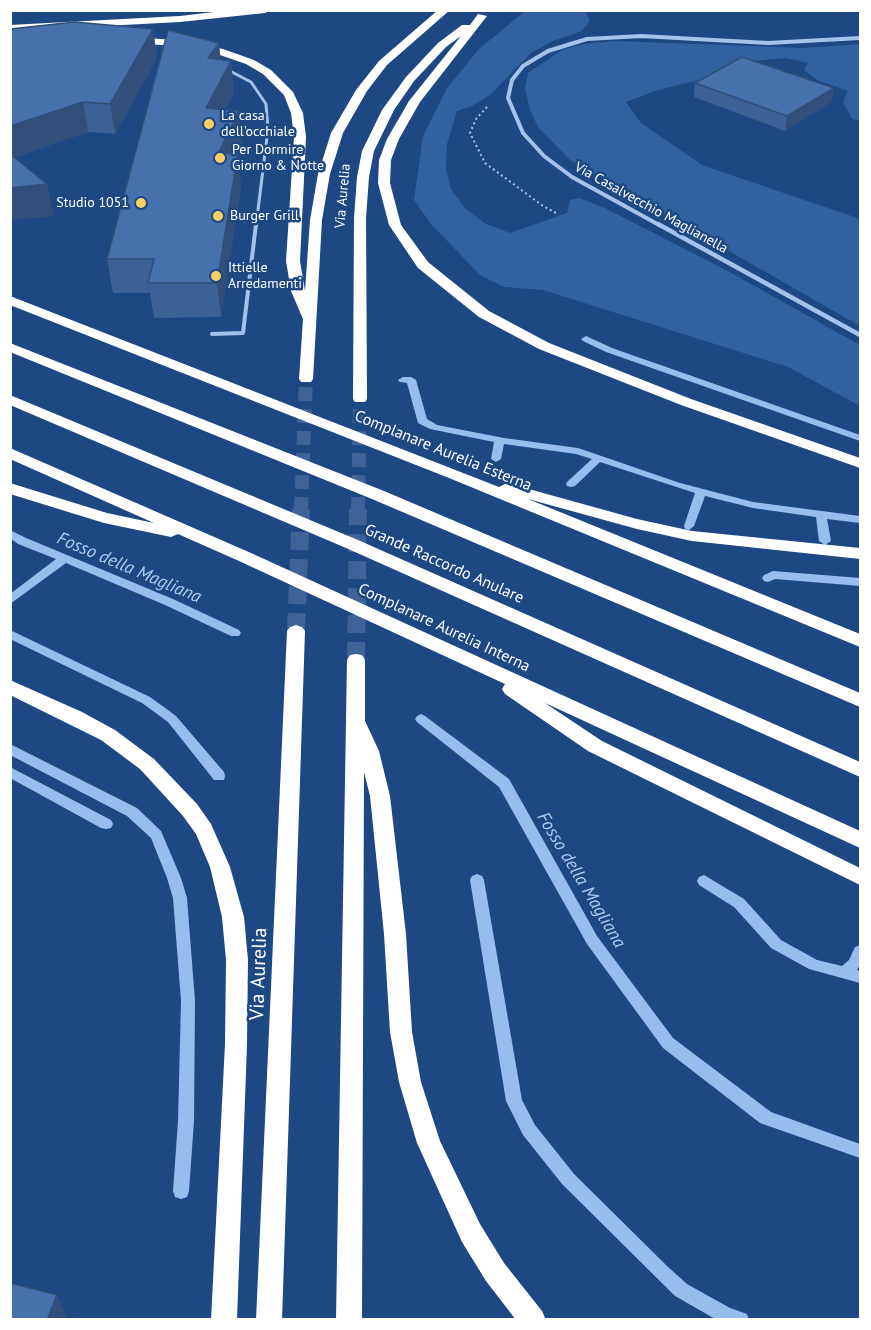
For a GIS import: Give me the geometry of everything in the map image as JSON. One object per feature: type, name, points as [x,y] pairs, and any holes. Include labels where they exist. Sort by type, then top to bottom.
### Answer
[{"type":"highway","points":[[12,28],[180,19],[265,10]]},
{"type":"highway","name":"Via Aurelia","points":[[306,379],[316,220],[324,174],[337,133],[362,90],[383,63],[445,10]]},
{"type":"highway","points":[[487,13],[415,101],[393,139],[386,160],[384,183],[395,225],[423,265],[484,314],[544,346],[686,402],[861,463]]},
{"type":"highway","name":"Via Aurelia","points":[[360,399],[360,218],[363,177],[369,151],[388,110],[422,64],[452,36],[487,13]]},
{"type":"highway","points":[[120,39],[177,43],[219,51],[250,62],[267,72],[289,94],[297,113],[300,137],[293,268],[298,291],[310,319]]},
{"type":"highway","points":[[10,288],[47,314]]},
{"type":"highway","name":"Complanare Aurelia Esterna","points":[[10,300],[420,461],[861,641]]},
{"type":"highway","points":[[10,347],[250,443],[861,700]]},
{"type":"highway","name":"Grande Raccordo Anulare","points":[[10,399],[246,499],[861,770]]},
{"type":"highway","name":"Complanare Aurelia Interna","points":[[10,453],[199,536],[861,840]]},
{"type":"highway","points":[[454,475],[547,498],[637,524],[692,536],[861,553]]},
{"type":"highway","points":[[10,488],[129,524],[199,536]]},
{"type":"highway","name":"Via Aurelia","points":[[269,1320],[296,631]]},
{"type":"highway","points":[[349,1320],[356,660]]},
{"type":"highway","points":[[483,668],[536,707],[596,746],[861,877]]},
{"type":"highway","points":[[10,687],[108,735],[147,764],[190,810],[204,831],[220,867],[233,917],[237,960],[236,1044],[224,1320]]},
{"type":"highway","points":[[355,716],[369,751],[380,796],[395,934],[401,1032],[410,1082],[429,1143],[471,1233],[495,1272],[533,1320]]},
{"type":"street","name":"Via Casalvecchio Maglianella","points":[[861,38],[768,43],[641,36],[587,39],[548,51],[523,66],[512,80],[508,98],[523,134],[544,156],[572,177],[861,335]]},
{"type":"lane","points":[[212,334],[243,333],[268,129],[266,104],[258,88],[244,77],[223,67]]},
{"type":"path","points":[[492,103],[476,119],[470,133],[485,163],[543,206],[558,214]]},
{"type":"shaded area","points":[[525,11],[585,11],[590,21],[582,31],[553,41],[531,53],[490,95],[470,107],[457,111],[447,144],[446,169],[451,189],[464,207],[484,223],[510,233],[567,213],[570,200],[579,198],[605,208],[726,270],[860,345],[860,406],[788,367],[543,290],[504,287],[480,275],[431,224],[414,200],[423,136],[447,88],[479,49]]},
{"type":"shaded area","points":[[615,41],[803,48],[860,44],[860,120],[852,119],[843,102],[848,91],[817,80],[804,70],[808,63],[786,58],[743,62],[715,76],[658,90],[626,102],[641,123],[702,165],[860,219],[860,326],[570,160],[538,127],[530,110],[525,88],[528,73],[562,50],[584,44]]},
{"type":"building","points":[[75,22],[153,29],[110,104],[83,102],[10,126],[10,29]]},
{"type":"building","points":[[168,30],[219,43],[208,58],[231,61],[206,108],[239,111],[218,154],[238,153],[217,283],[148,283],[154,259],[107,259]]},
{"type":"building","points":[[742,57],[834,88],[787,116],[695,83]]},
{"type":"building","points":[[10,154],[47,184],[10,188]]},
{"type":"building","points":[[10,1283],[57,1295],[47,1320],[10,1320]]},
{"type":"waterway","points":[[586,339],[609,350],[860,438]]},
{"type":"waterway","points":[[403,380],[411,380],[422,421],[434,427],[500,440]]},
{"type":"waterway","points":[[496,459],[500,440]]},
{"type":"waterway","points":[[500,440],[578,451],[599,458]]},
{"type":"waterway","points":[[571,484],[599,458]]},
{"type":"waterway","points":[[599,458],[701,491]]},
{"type":"waterway","points":[[689,526],[701,491]]},
{"type":"waterway","points":[[701,491],[753,505],[821,515]]},
{"type":"waterway","points":[[821,515],[860,520]]},
{"type":"waterway","points":[[821,515],[825,541]]},
{"type":"waterway","name":"Fosso della Magliana","points":[[10,533],[22,541],[169,602],[235,633]]},
{"type":"waterway","points":[[10,600],[64,559]]},
{"type":"waterway","points":[[768,578],[773,575],[860,582]]},
{"type":"waterway","points":[[10,634],[146,700],[172,719],[219,776]]},
{"type":"waterway","name":"Fosso della Magliana","points":[[421,719],[504,783],[592,940],[668,1043],[766,1118],[860,1151]]},
{"type":"waterway","points":[[10,749],[132,812],[156,835],[174,878],[180,898],[188,1001],[186,1121],[181,1191]]},
{"type":"waterway","points":[[10,772],[106,824]]},
{"type":"waterway","points":[[477,880],[514,1101],[529,1130],[568,1179],[681,1290],[726,1315],[741,1320]]},
{"type":"waterway","points":[[704,881],[739,903],[776,944],[814,965],[860,977]]},
{"type":"waterway","points":[[845,973],[854,964],[860,951]]},
{"type":"tunnel","points":[[301,511],[306,379]]},
{"type":"tunnel","points":[[358,511],[360,399]]},
{"type":"tunnel","points":[[296,631],[301,509]]},
{"type":"tunnel","points":[[356,660],[358,509]]},
{"type":"place","name":"La casa dell'occhiale","points":[[209,124]]},
{"type":"place","name":"Per Dormire Giorno & Notte","points":[[220,158]]},
{"type":"place","name":"Studio 1051","points":[[141,203]]},
{"type":"place","name":"Burger Grill","points":[[218,216]]},
{"type":"place","name":"Ittielle Arredamenti","points":[[216,276]]}]
